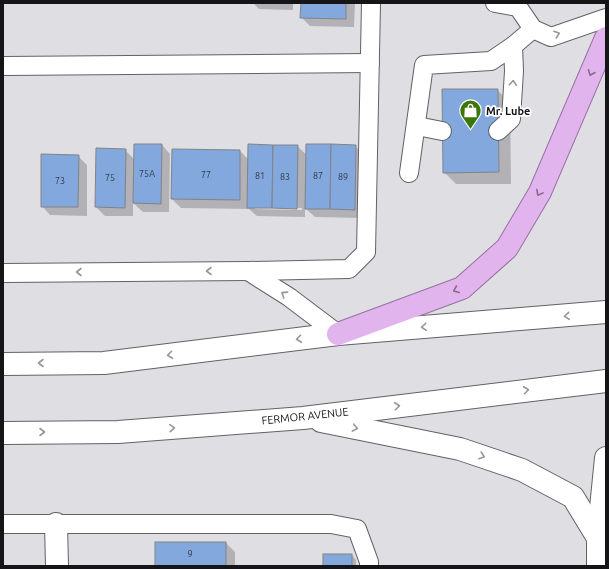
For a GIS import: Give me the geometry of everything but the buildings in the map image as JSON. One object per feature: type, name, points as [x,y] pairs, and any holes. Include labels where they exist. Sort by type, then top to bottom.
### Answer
[{"type":"highway","points":[[338,334],[462,288],[507,248],[540,192],[606,38]]},
{"type":"main road","points":[[3,364],[104,363],[338,334],[606,312]]},
{"type":"main road","name":"FERMOR AVENUE","points":[[3,432],[118,432],[303,418],[606,381]]},
{"type":"main road","points":[[303,418],[460,449],[522,470],[573,497],[598,538]]},
{"type":"main road","points":[[598,566],[598,538],[606,458]]},
{"type":"main road","points":[[56,524],[57,566]]},
{"type":"lane","points":[[3,272],[349,269],[366,252],[371,3]]},
{"type":"lane","points":[[495,3],[520,5],[533,29],[551,37],[606,18]]},
{"type":"lane","points":[[410,173],[424,65],[491,61],[513,46],[533,29]]},
{"type":"lane","points":[[498,130],[511,119],[514,71],[513,46]]},
{"type":"lane","points":[[3,66],[370,63]]},
{"type":"lane","points":[[417,126],[442,131]]},
{"type":"lane","points":[[248,271],[289,297],[338,334]]},
{"type":"lane","points":[[3,524],[331,524],[357,529],[369,562],[369,566]]},
{"type":"place","name":"Mr. Lube","points":[[470,130]]}]
